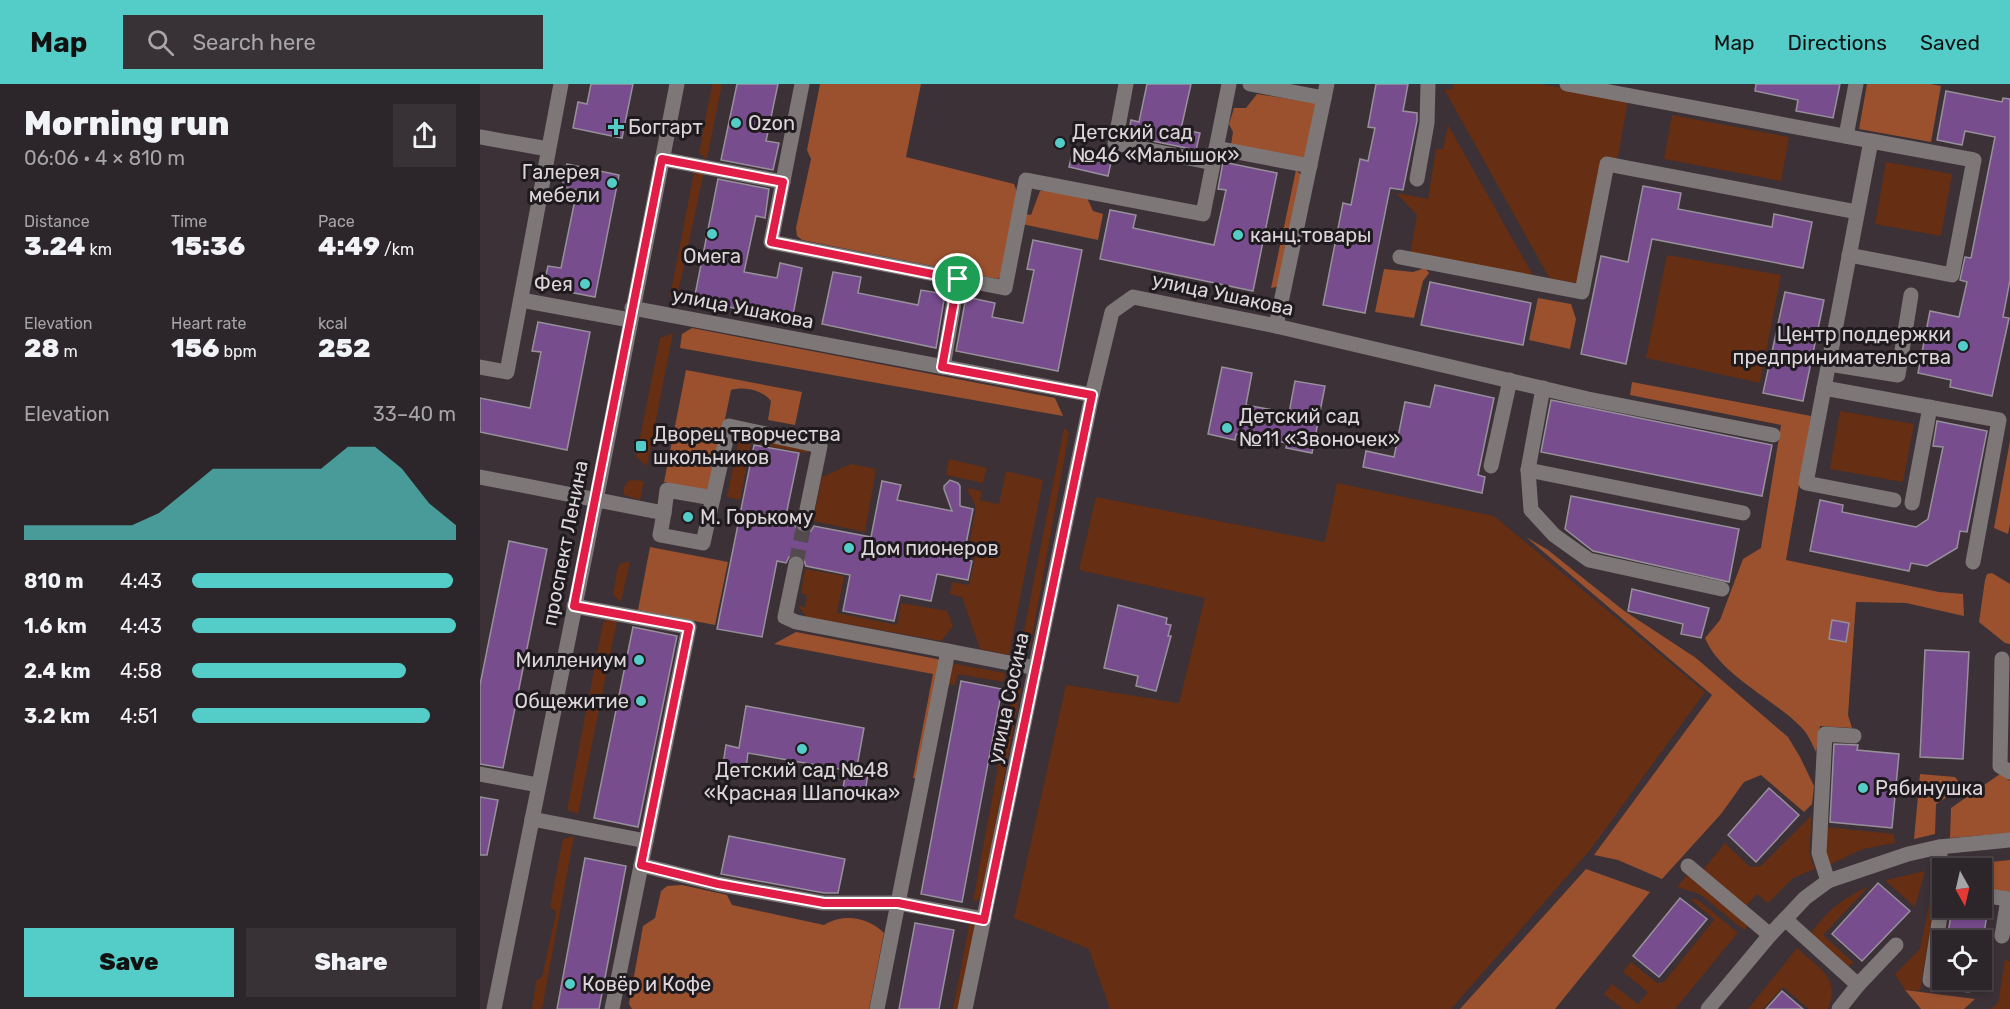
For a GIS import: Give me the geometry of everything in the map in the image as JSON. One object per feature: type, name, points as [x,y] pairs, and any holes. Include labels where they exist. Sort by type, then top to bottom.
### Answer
[{"type":"street","points":[[480,367],[507,372],[561,84]]},
{"type":"street","name":"проспект Ленина","points":[[494,1009],[676,84]]},
{"type":"street","points":[[802,84],[771,242],[1005,288],[1026,180],[1203,214],[1229,84]]},
{"type":"street","points":[[1126,84],[1115,142],[1310,166]]},
{"type":"street","points":[[1250,84],[1326,91],[1276,326]]},
{"type":"street","points":[[1417,179],[1427,123],[1428,84]]},
{"type":"street","points":[[1567,84],[1974,160],[1952,274],[1849,255]]},
{"type":"street","points":[[1846,136],[1856,84]]},
{"type":"street","points":[[480,137],[548,149]]},
{"type":"street","points":[[1870,141],[1806,483],[1894,500]]},
{"type":"street","points":[[662,159],[783,182]]},
{"type":"street","points":[[1400,257],[1582,292],[1607,164],[1857,212]]},
{"type":"street","points":[[942,367],[958,279]]},
{"type":"street","points":[[1829,364],[1898,375],[1911,295]]},
{"type":"street","name":"улица Ушакова","points":[[521,300],[631,314],[1092,395],[1112,312],[1133,297],[1276,326],[1588,399],[1773,435]]},
{"type":"street","points":[[1491,466],[1510,380]]},
{"type":"street","points":[[1543,388],[1528,470],[1531,510],[1554,535],[1589,560],[1722,589]]},
{"type":"street","points":[[1824,388],[1999,420],[1972,562]]},
{"type":"street","name":"улица Сосина","points":[[965,1009],[1092,395]]},
{"type":"street","points":[[1912,503],[1930,408]]},
{"type":"street","points":[[713,498],[668,490],[660,535],[703,543],[713,498],[729,426],[820,446],[804,524]]},
{"type":"street","points":[[1528,470],[1743,513]]},
{"type":"street","points":[[480,477],[664,513]]},
{"type":"street","points":[[796,564],[785,617],[796,622],[1036,668]]},
{"type":"street","points":[[574,606],[689,627],[612,1009]]},
{"type":"street","points":[[877,1009],[948,651]]},
{"type":"street","points":[[2002,659],[2000,766],[2010,772]]},
{"type":"street","points":[[1828,881],[1819,853],[1826,734],[1854,736]]},
{"type":"street","points":[[480,774],[538,785]]},
{"type":"street","points":[[532,819],[646,841]]},
{"type":"street","points":[[1708,1009],[1770,935],[1805,898],[1828,881],[1908,854],[2010,840]]},
{"type":"street","points":[[1939,848],[1940,858]]},
{"type":"street","points":[[641,865],[718,884],[824,903],[898,903],[984,920]]},
{"type":"street","points":[[1688,866],[1770,935]]},
{"type":"street","points":[[1992,897],[2008,899],[2002,936]]},
{"type":"street","points":[[1785,920],[1857,985]]},
{"type":"street","points":[[1839,1009],[1857,985],[1896,945]]},
{"type":"street","points":[[1932,967],[1930,980],[1932,980]]},
{"type":"shaded area","points":[[712,84],[722,84],[707,159],[699,153]]},
{"type":"shaded area","points":[[820,84],[921,84],[906,157],[1014,184],[1017,192],[1014,212],[1031,215],[1040,191],[1055,190],[1087,198],[1093,211],[1103,214],[1098,240],[1013,222],[1004,270],[998,279],[802,240],[797,236],[796,228],[811,159],[807,150]]},
{"type":"shaded area","points":[[1453,84],[1541,84],[1628,100],[1617,162],[1602,160],[1577,283],[1550,279],[1444,89],[1452,90]]},
{"type":"shaded area","points":[[1867,84],[1941,86],[1931,142],[1859,129]]},
{"type":"shaded area","points":[[1257,94],[1316,103],[1305,159],[1231,145],[1233,132],[1229,124],[1234,108],[1246,108]]},
{"type":"shaded area","points":[[1672,115],[1789,137],[1781,181],[1664,159]]},
{"type":"shaded area","points":[[1448,125],[1534,277],[1410,254],[1417,215],[1396,193],[1428,199],[1436,149],[1443,149]]},
{"type":"shaded area","points":[[1886,162],[1952,174],[1941,236],[1875,224]]},
{"type":"shaded area","points":[[1296,170],[1301,175],[1280,286],[1271,288]]},
{"type":"shaded area","points":[[694,172],[704,172],[676,302],[670,296]]},
{"type":"shaded area","points":[[1667,255],[1781,275],[1760,383],[1646,358]]},
{"type":"shaded area","points":[[1425,268],[1429,273],[1423,281],[1414,318],[1375,312],[1384,269],[1413,272]]},
{"type":"shaded area","points":[[1538,298],[1571,304],[1576,319],[1570,349],[1529,340]]},
{"type":"shaded area","points":[[692,328],[1055,398],[1063,416],[680,348],[682,334]]},
{"type":"shaded area","points":[[673,333],[647,466],[636,457],[660,338]]},
{"type":"shaded area","points":[[686,370],[802,392],[795,425],[768,420],[771,401],[763,394],[747,389],[731,390],[710,492],[664,482]]},
{"type":"shaded area","points":[[1632,382],[1811,416],[1786,560],[1939,592],[1963,594],[1964,616],[1906,603],[1856,602],[1848,715],[1852,728],[1820,726],[1816,752],[1802,728],[1723,664],[1705,638],[1720,620],[1743,559],[1761,548],[1781,425],[1630,395]]},
{"type":"shaded area","points":[[1840,411],[1914,424],[1903,482],[1830,469]]},
{"type":"shaded area","points":[[1064,428],[1069,433],[1030,648],[1020,651]]},
{"type":"shaded area","points":[[740,433],[809,446],[807,453],[751,443],[740,500],[727,497]]},
{"type":"shaded area","points":[[2010,441],[2010,524],[2008,534],[1994,528]]},
{"type":"shaded area","points":[[949,459],[987,468],[983,483],[946,475]]},
{"type":"shaded area","points":[[851,464],[876,469],[865,532],[813,521],[822,477]]},
{"type":"shaded area","points":[[1006,471],[1043,480],[1009,655],[980,649],[962,597],[950,594],[952,582],[969,585],[975,559],[967,557],[976,507],[967,488],[982,491],[980,500],[999,504]]},
{"type":"shaded area","points":[[628,481],[644,481],[640,500],[624,495],[624,487]]},
{"type":"shaded area","points":[[1337,483],[1494,516],[1705,692],[1590,850],[1451,1009],[1110,1009],[1089,949],[1014,918],[1066,685],[1179,703],[1205,598],[1079,570],[1096,497],[1325,542]]},
{"type":"shaded area","points":[[1526,537],[1548,550],[1623,610],[1696,658],[1788,737],[1814,786],[1812,804],[1804,812],[1761,775],[1744,782],[1721,814],[1662,879],[1618,860],[1594,855],[1712,695]]},
{"type":"shaded area","points":[[650,547],[728,562],[715,625],[638,610]]},
{"type":"shaded area","points":[[630,561],[621,602],[613,595],[617,570],[620,564]]},
{"type":"shaded area","points":[[805,569],[844,576],[837,613],[897,625],[901,603],[947,611],[953,626],[941,641],[807,617],[798,606],[805,607],[807,595],[801,593]]},
{"type":"shaded area","points":[[1992,573],[2010,584],[2010,644],[2005,643],[1979,622],[1985,580],[1987,574]]},
{"type":"shaded area","points":[[618,616],[578,814],[567,810],[603,623],[610,617]]},
{"type":"shaded area","points":[[796,632],[942,660],[919,779],[913,778],[933,674],[774,644]]},
{"type":"shaded area","points":[[950,663],[1005,673],[1004,682],[958,674],[955,685],[946,684]]},
{"type":"shaded area","points":[[1015,676],[1022,684],[981,899],[973,901]]},
{"type":"shaded area","points":[[1920,774],[1955,777],[1963,787],[1936,804],[1935,834],[1914,839]]},
{"type":"shaded area","points":[[2000,774],[2010,781],[2010,833],[1950,838],[1951,808]]},
{"type":"shaded area","points":[[1812,815],[1809,852],[1815,869],[1793,878],[1768,903],[1757,894],[1746,906],[1703,870],[1725,843],[1750,867],[1761,866]]},
{"type":"shaded area","points":[[1826,827],[1894,834],[1895,843],[1863,849],[1829,865],[1824,849]]},
{"type":"shaded area","points":[[574,836],[542,1009],[532,1009],[536,981],[542,977],[556,912],[550,907],[563,839]]},
{"type":"shaded area","points":[[2010,860],[2010,892],[1992,889],[1992,862]]},
{"type":"shaded area","points":[[1586,869],[1650,892],[1555,1009],[1460,1009]]},
{"type":"shaded area","points":[[1925,871],[1915,907],[1885,880],[1886,880]]},
{"type":"shaded area","points":[[1688,874],[1749,924],[1744,930],[1700,894],[1677,887]]},
{"type":"shaded area","points":[[682,885],[727,895],[732,905],[824,925],[847,918],[871,923],[884,933],[869,1009],[632,1009],[629,1004],[643,926],[655,918],[661,891],[667,886]]},
{"type":"shaded area","points":[[1869,886],[1823,935],[1854,963],[1847,967],[1809,935],[1835,906]]},
{"type":"shaded area","points":[[1932,890],[1932,917],[1920,991],[1905,990],[1895,974],[1920,949]]},
{"type":"shaded area","points":[[1691,898],[1698,900],[1737,932],[1736,935],[1675,1009],[1623,1009],[1604,994],[1612,984],[1638,1004],[1648,992],[1623,972],[1631,962],[1657,983],[1664,982],[1714,920]]},
{"type":"shaded area","points":[[970,920],[975,925],[960,1009],[953,1009]]},
{"type":"shaded area","points":[[1797,948],[1819,967],[1829,981],[1832,989],[1828,1009],[1809,1009],[1783,987],[1763,1009],[1748,1009]]},
{"type":"shaded area","points":[[2005,960],[2010,961],[2010,1009],[1991,1009],[1998,1003]]},
{"type":"shaded area","points":[[1905,990],[1975,999],[1964,1009],[1921,1009]]},
{"type":"building","points":[[591,84],[633,84],[622,138],[573,128],[578,102],[587,104]]},
{"type":"building","points":[[737,84],[778,84],[766,141],[779,143],[773,170],[721,160]]},
{"type":"building","points":[[1147,84],[1191,84],[1181,129],[1200,133],[1196,150],[1128,136],[1131,120],[1139,122]]},
{"type":"building","points":[[1376,84],[1408,84],[1403,111],[1417,113],[1417,121],[1403,190],[1390,188],[1365,313],[1323,305],[1343,203],[1351,205],[1360,159],[1368,161],[1375,128],[1368,127]]},
{"type":"building","points":[[1756,84],[1840,84],[1833,118],[1796,111],[1798,100],[1755,91]]},
{"type":"building","points":[[1946,91],[2002,102],[2003,98],[2010,99],[2010,280],[2003,317],[2009,318],[1992,396],[1950,387],[1951,380],[1918,373],[1930,311],[1959,317],[1967,282],[1960,280],[1965,257],[1971,258],[1995,137],[1965,131],[1962,145],[1937,140]]},
{"type":"building","points":[[1073,150],[1112,158],[1108,176],[1069,167]]},
{"type":"building","points":[[1223,162],[1277,173],[1253,291],[1100,259],[1110,210],[1136,215],[1133,228],[1214,245],[1226,190],[1218,189]]},
{"type":"building","points":[[567,164],[619,175],[595,297],[543,287],[548,266],[561,268],[577,190],[562,187]]},
{"type":"building","points":[[718,179],[769,189],[765,218],[756,216],[744,272],[777,278],[780,263],[802,268],[792,320],[694,300]]},
{"type":"building","points":[[1643,186],[1681,193],[1678,209],[1772,227],[1774,214],[1812,222],[1803,268],[1652,239],[1626,364],[1581,354],[1601,256],[1628,262]]},
{"type":"building","points":[[1033,240],[1082,250],[1058,371],[956,351],[966,297],[995,303],[992,317],[1023,323],[1034,270],[1027,269]]},
{"type":"building","points":[[833,272],[861,277],[858,293],[918,305],[921,290],[945,294],[936,348],[822,324]]},
{"type":"building","points":[[1430,282],[1531,303],[1523,345],[1421,325]]},
{"type":"building","points":[[1785,292],[1824,300],[1803,401],[1763,393]]},
{"type":"building","points":[[538,322],[590,332],[567,450],[480,432],[480,398],[530,408],[541,352],[532,351]]},
{"type":"building","points":[[1222,367],[1252,373],[1246,405],[1289,413],[1295,381],[1325,386],[1312,453],[1286,448],[1287,443],[1236,434],[1235,440],[1208,434]]},
{"type":"building","points":[[1435,385],[1494,398],[1478,475],[1485,477],[1482,493],[1363,467],[1366,451],[1394,457],[1405,402],[1430,407]]},
{"type":"building","points":[[1551,400],[1772,445],[1762,496],[1541,452]]},
{"type":"building","points":[[1937,421],[1987,431],[1967,532],[1960,531],[1957,548],[1927,566],[1911,563],[1909,571],[1810,551],[1820,500],[1843,505],[1842,512],[1916,527],[1928,519],[1943,447],[1933,446]]},
{"type":"building","name":"Дом пионеров","points":[[754,445],[799,453],[785,520],[794,522],[797,531],[803,534],[811,531],[814,526],[871,537],[882,481],[901,485],[897,500],[952,511],[944,486],[950,480],[958,483],[960,506],[973,509],[963,559],[972,561],[968,580],[937,574],[931,601],[900,595],[894,621],[843,611],[850,575],[806,566],[803,557],[794,555],[789,557],[786,563],[777,561],[762,637],[717,629]]},
{"type":"building","points":[[1571,496],[1739,529],[1729,582],[1593,551],[1565,529]]},
{"type":"building","points":[[509,541],[547,549],[503,768],[480,764],[480,685]]},
{"type":"building","points":[[1632,589],[1709,608],[1701,638],[1681,634],[1683,624],[1628,611]]},
{"type":"building","points":[[1118,605],[1167,618],[1166,624],[1171,625],[1168,636],[1171,636],[1156,691],[1136,686],[1138,676],[1104,668]]},
{"type":"building","points":[[1832,620],[1849,623],[1846,642],[1829,639]]},
{"type":"building","name":"Общежитие","points":[[633,627],[677,636],[638,827],[594,818]]},
{"type":"building","points":[[1925,650],[1969,652],[1963,759],[1920,757]]},
{"type":"building","points":[[961,681],[1002,689],[962,902],[921,894]]},
{"type":"building","points":[[746,706],[864,728],[856,772],[748,753],[746,768],[723,764],[726,745],[739,748]]},
{"type":"building","name":"Рябинушка","points":[[1834,744],[1858,745],[1857,750],[1899,754],[1892,828],[1830,822]]},
{"type":"building","points":[[846,771],[868,774],[865,792],[843,788]]},
{"type":"building","points":[[1769,788],[1799,815],[1756,862],[1728,835]]},
{"type":"building","points":[[480,797],[498,800],[487,855],[480,855]]},
{"type":"building","points":[[729,836],[845,859],[838,893],[824,893],[721,874]]},
{"type":"building","points":[[585,858],[626,866],[599,1009],[557,1009]]},
{"type":"building","points":[[1878,883],[1910,911],[1862,961],[1832,934]]},
{"type":"building","points":[[1680,898],[1707,919],[1659,977],[1633,956]]},
{"type":"building","points":[[1950,918],[1986,918],[1985,930],[1949,930]]},
{"type":"building","points":[[915,923],[954,930],[939,1009],[899,1009]]},
{"type":"building","points":[[1782,991],[1803,1009],[1766,1009]]},
{"type":"tunnel","points":[[796,564],[804,524]]},
{"type":"place","name":"Ozon","points":[[736,123]]},
{"type":"place","name":"Боггарт","points":[[616,127]]},
{"type":"place","name":"Детский сад №46 «Малышок»","points":[[1060,143]]},
{"type":"place","name":"Галерея мебели","points":[[612,183]]},
{"type":"place","name":"Омега","points":[[712,234]]},
{"type":"place","name":"канц.товары","points":[[1238,235]]},
{"type":"place","name":"Фея","points":[[585,284]]},
{"type":"place","name":"Центр поддержки предпринимательства","points":[[1963,346]]},
{"type":"place","name":"Детский сад №11 «Звоночек»","points":[[1227,428]]},
{"type":"place","name":"Дворец творчества школьников","points":[[641,446]]},
{"type":"place","name":"М. Горькому","points":[[688,517]]},
{"type":"place","name":"Дом пионеров","points":[[849,548]]},
{"type":"place","name":"Миллениум","points":[[639,660]]},
{"type":"place","name":"Общежитие","points":[[641,701]]},
{"type":"place","name":"Детский сад №48 «Красная Шапочка»","points":[[802,749]]},
{"type":"place","name":"Рябинушка","points":[[1863,788]]},
{"type":"place","name":"Ковёр и Кофе","points":[[570,984]]},
{"type":"route","points":[[662,159],[783,182],[771,242],[958,279],[942,367],[1092,395],[984,920],[898,903],[824,903],[718,884],[641,865],[689,627],[574,606],[662,159]]}]
